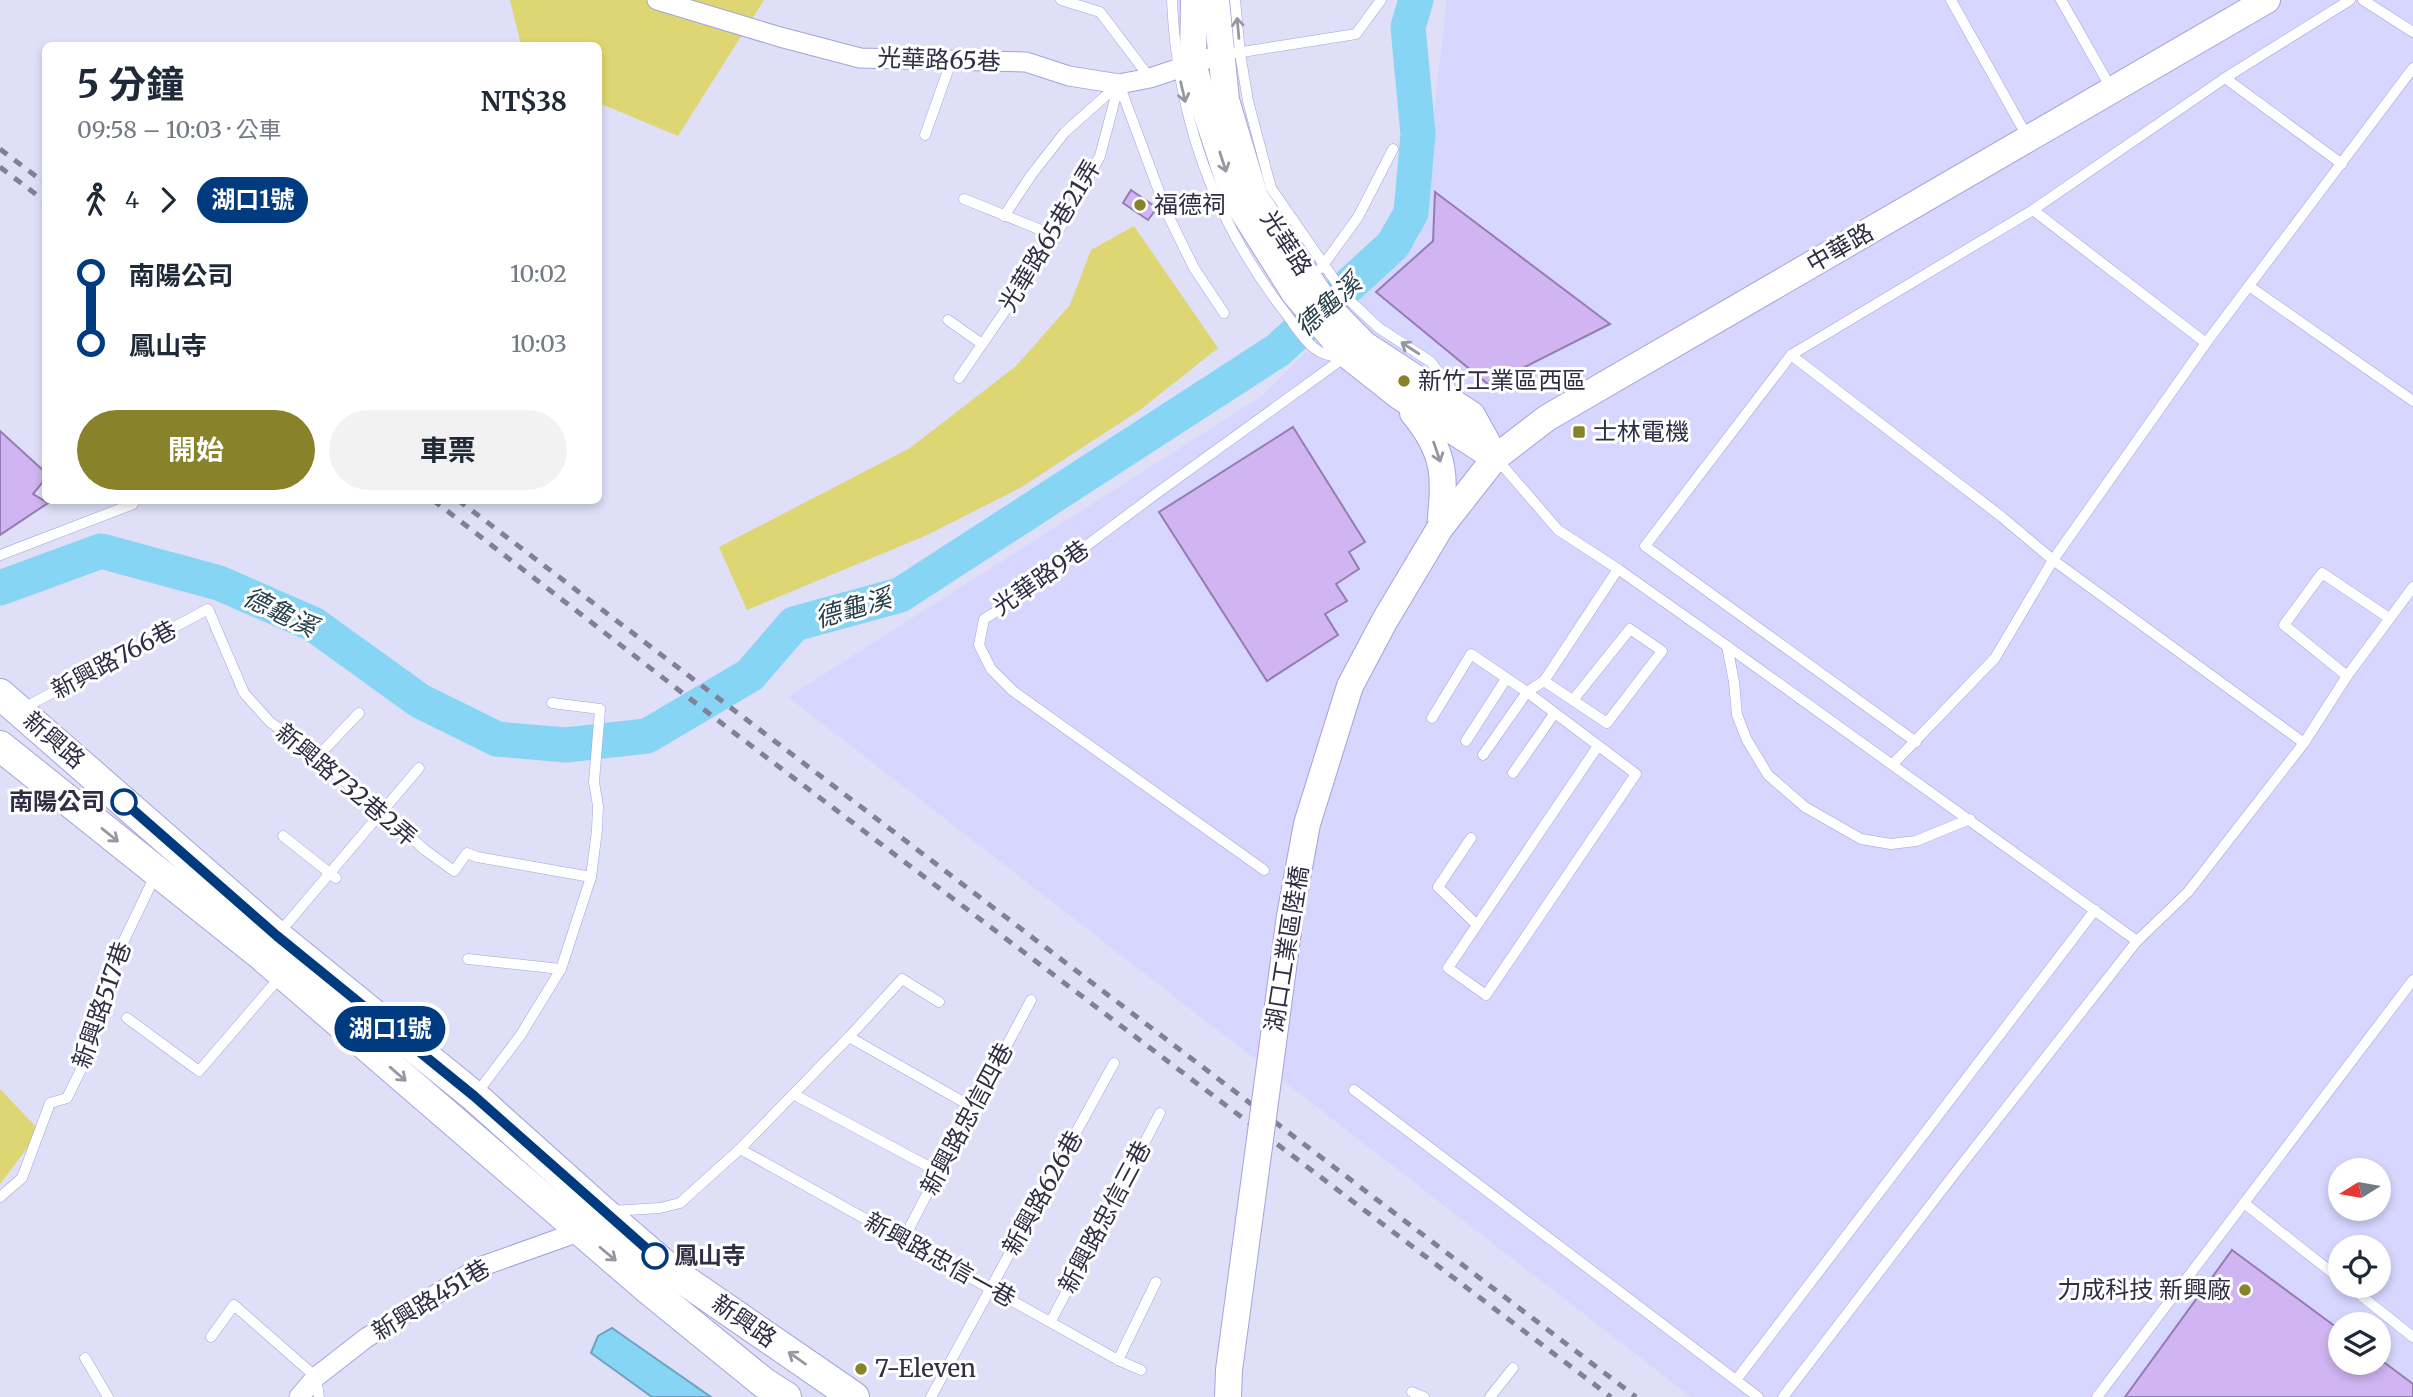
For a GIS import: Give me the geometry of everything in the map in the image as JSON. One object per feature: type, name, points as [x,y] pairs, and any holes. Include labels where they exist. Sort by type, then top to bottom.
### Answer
[{"type":"main road","name":"新興路","points":[[7,705],[268,945],[283,974],[592,1221],[674,1273],[854,1397]]},
{"type":"main road","name":"新興路","points":[[0,746],[156,873],[268,945],[474,1096],[592,1221],[753,1375],[786,1397]]},
{"type":"street","name":"光華路65巷","points":[[657,0],[860,58],[1026,62],[1069,76],[1119,84],[1150,78],[1185,65],[1231,54]]},
{"type":"street","name":"光華路","points":[[1194,0],[1185,65],[1204,106],[1234,197],[1310,286]]},
{"type":"street","name":"光華路","points":[[1216,0],[1231,54],[1226,100],[1255,197],[1310,286],[1347,355],[1399,396],[1495,458]]},
{"type":"street","name":"中華路","points":[[1440,528],[1495,458],[1547,418],[2267,0]]},
{"type":"street","name":"光華路","points":[[1328,320],[1472,415],[1495,458]]},
{"type":"street","points":[[1399,396],[1427,429],[1436,445],[1444,488],[1440,528]]},
{"type":"street","name":"湖口工業區陸橋","points":[[1227,1397],[1288,930],[1307,824],[1350,686],[1385,620],[1440,528]]},
{"type":"street","name":"新興路451巷","points":[[299,1397],[316,1377],[366,1338],[480,1267],[592,1221]]},
{"type":"lane","points":[[1061,0],[1100,12],[1150,78]]},
{"type":"lane","name":"光華路","points":[[1172,0],[1185,65]]},
{"type":"lane","name":"光華路","points":[[1231,54],[1236,0]]},
{"type":"lane","points":[[1231,54],[1356,34],[1381,0]]},
{"type":"lane","points":[[1951,0],[2028,139]]},
{"type":"lane","points":[[2060,0],[2112,90]]},
{"type":"lane","points":[[1916,742],[1645,545],[1791,355],[2033,210],[2225,78],[2350,0]]},
{"type":"lane","points":[[2364,0],[2413,32]]},
{"type":"lane","points":[[925,135],[951,62]]},
{"type":"lane","points":[[1893,764],[1995,659],[2053,560],[2206,343],[2413,68]]},
{"type":"lane","points":[[2225,78],[2342,164]]},
{"type":"lane","points":[[1004,216],[1065,132],[1119,84],[1167,213],[1194,268],[1224,313]]},
{"type":"lane","name":"光華路65巷21弄","points":[[959,378],[1056,236],[1100,156],[1119,84]]},
{"type":"lane","points":[[1310,286],[1357,217],[1393,149]]},
{"type":"lane","points":[[964,198],[1056,236]]},
{"type":"lane","points":[[2033,210],[2206,343]]},
{"type":"lane","name":"光華路","points":[[1310,286],[1328,320]]},
{"type":"lane","points":[[2249,286],[2413,401]]},
{"type":"lane","points":[[948,320],[982,344]]},
{"type":"lane","name":"光華路9巷","points":[[1264,870],[1013,691],[991,668],[979,645],[984,619],[1007,606],[1167,485],[1347,355]]},
{"type":"lane","points":[[1791,355],[2002,517],[2053,560],[2304,743]]},
{"type":"lane","points":[[1495,458],[1558,530],[1727,646],[2137,941]]},
{"type":"lane","points":[[0,555],[133,504]]},
{"type":"lane","points":[[1483,755],[1527,692],[1544,681],[1618,569]]},
{"type":"lane","points":[[2347,676],[2284,625],[2322,573],[2389,618]]},
{"type":"lane","points":[[1783,1397],[2137,941],[2188,892],[2304,743],[2347,676],[2413,587]]},
{"type":"lane","name":"新興路732巷2弄","points":[[208,609],[244,693],[270,722],[318,756],[380,815],[396,824],[454,871],[467,853],[591,877]]},
{"type":"lane","name":"新興路766巷","points":[[7,705],[208,609]]},
{"type":"lane","points":[[1544,681],[1607,723],[1662,651],[1630,629],[1573,700]]},
{"type":"lane","points":[[1727,646],[1737,715],[1747,740],[1768,775],[1805,807],[1861,839],[1891,844],[1916,841],[1970,820]]},
{"type":"lane","points":[[1432,718],[1471,654],[1527,692],[1636,774],[1486,995],[1448,968],[1598,746]]},
{"type":"lane","points":[[1466,741],[1506,679]]},
{"type":"lane","points":[[474,1096],[520,1036],[561,969],[591,877],[597,830],[598,806],[594,782],[600,709],[552,704]]},
{"type":"lane","points":[[318,756],[359,713]]},
{"type":"lane","points":[[1513,773],[1554,714]]},
{"type":"lane","points":[[268,945],[332,876],[419,768]]},
{"type":"lane","points":[[283,836],[332,876]]},
{"type":"lane","points":[[1471,838],[1438,887],[1476,924]]},
{"type":"lane","name":"新興路517巷","points":[[0,1197],[22,1178],[50,1103],[67,1098],[90,1049],[114,961],[156,873]]},
{"type":"lane","points":[[1736,1380],[2095,911]]},
{"type":"lane","points":[[468,959],[561,969]]},
{"type":"lane","points":[[127,1017],[199,1071],[283,974]]},
{"type":"lane","points":[[592,1221],[680,1203],[740,1149],[902,979],[939,1002]]},
{"type":"lane","points":[[2097,1397],[2413,980]]},
{"type":"lane","name":"新興路忠信四巷","points":[[904,1239],[937,1171],[1031,1000]]},
{"type":"lane","points":[[849,1037],[974,1108]]},
{"type":"lane","name":"新興路626巷","points":[[931,1397],[1114,1063]]},
{"type":"lane","points":[[1354,1090],[1758,1397]]},
{"type":"lane","points":[[793,1094],[937,1171]]},
{"type":"lane","name":"新興路忠信三巷","points":[[1051,1321],[1160,1113]]},
{"type":"lane","name":"新興路忠信一巷","points":[[740,1149],[1118,1360],[1141,1370]]},
{"type":"lane","points":[[2244,1203],[2328,1270]]},
{"type":"lane","points":[[1118,1360],[1156,1282]]},
{"type":"lane","points":[[2364,1298],[2413,1337]]},
{"type":"lane","points":[[211,1337],[234,1305],[316,1377],[319,1397]]},
{"type":"lane","points":[[85,1358],[108,1397]]},
{"type":"lane","points":[[1490,1397],[1513,1368]]},
{"type":"lane","points":[[1412,1392],[1424,1397]]},
{"type":"shaded area","points":[[510,0],[764,0],[678,136],[602,104],[602,42],[520,42]]},
{"type":"shaded area","points":[[1447,0],[2413,0],[2413,1397],[1691,1397],[788,697],[1262,396],[1419,239]]},
{"type":"shaded area","points":[[1134,226],[1218,348],[1140,410],[1020,488],[927,535],[747,610],[719,547],[910,448],[1016,366],[1070,305],[1091,250]]},
{"type":"shaded area","points":[[0,1089],[40,1131],[0,1184]]},
{"type":"shaded area","points":[[612,1328],[711,1397],[652,1397],[591,1353],[598,1336]]},
{"type":"building","name":"福德祠","points":[[1131,190],[1157,208],[1148,220],[1123,203]]},
{"type":"building","points":[[1435,192],[1610,324],[1489,385],[1376,292],[1433,241]]},
{"type":"building","points":[[1293,427],[1365,542],[1349,552],[1359,569],[1336,584],[1347,601],[1325,614],[1338,635],[1267,681],[1159,512]]},
{"type":"building","points":[[0,431],[42,469],[42,483],[33,494],[42,499],[42,504],[46,504],[0,535]]},
{"type":"building","name":"力成科技 新興廠","points":[[2232,1250],[2328,1321],[2328,1375],[2391,1375],[2391,1368],[2413,1384],[2413,1397],[2125,1397]]},
{"type":"waterway","name":"德龜溪","points":[[0,588],[101,551],[219,583],[313,624],[420,701],[497,739],[566,745],[647,736],[750,675],[794,624],[900,595],[1278,350],[1393,245],[1411,213],[1418,134],[1408,27],[1416,0]]},
{"type":"railway","points":[[0,149],[42,181]]},
{"type":"railway","points":[[0,167],[42,199]]},
{"type":"railway","points":[[438,504],[737,735],[1611,1397]]},
{"type":"railway","points":[[463,504],[1636,1397]]},
{"type":"bus line","name":"湖口1號","points":[[124,802],[277,936],[474,1096],[655,1256]]},
{"type":"place","name":"福德祠","points":[[1140,205]]},
{"type":"place","name":"新竹工業區西區","points":[[1404,381]]},
{"type":"place","name":"士林電機","points":[[1579,432]]},
{"type":"place","name":"南陽公司","points":[[124,802]]},
{"type":"place","name":"鳳山寺","points":[[655,1256]]},
{"type":"place","name":"力成科技 新興廠","points":[[2245,1290]]},
{"type":"place","name":"7-Eleven","points":[[861,1369]]}]
